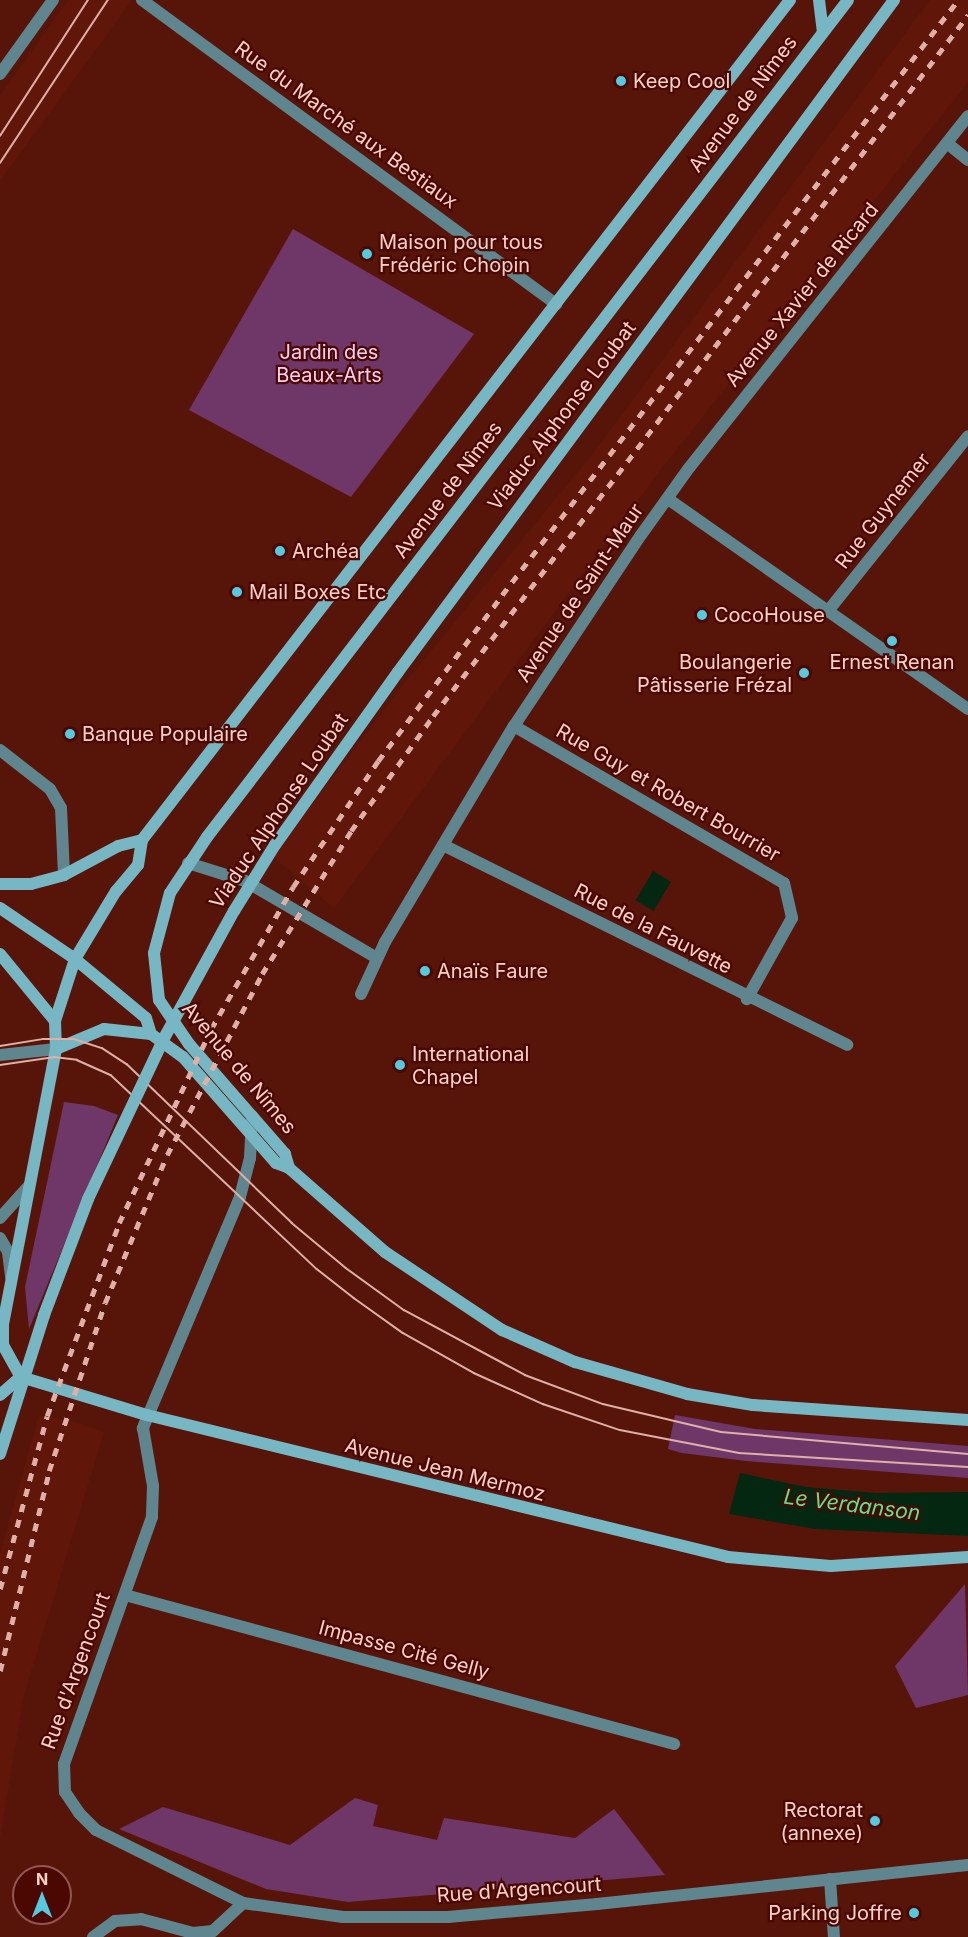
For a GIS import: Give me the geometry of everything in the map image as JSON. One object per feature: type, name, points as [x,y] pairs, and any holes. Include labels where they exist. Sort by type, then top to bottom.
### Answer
[{"type":"main road","name":"Avenue de Nîmes","points":[[11,1280],[56,1049],[55,1021],[75,959],[116,891],[138,865],[142,840],[790,0]]},
{"type":"main road","points":[[819,0],[823,32]]},
{"type":"main road","name":"Avenue de Nîmes","points":[[289,1168],[285,1154],[189,1044],[159,1000],[153,968],[160,922],[170,893],[188,863],[848,0]]},
{"type":"main road","name":"Viaduc Alphonse Loubat","points":[[0,1454],[44,1315],[88,1199],[163,1040],[234,911],[274,845],[398,672],[894,0]]},
{"type":"main road","points":[[0,884],[31,884],[64,875],[118,846],[142,840]]},
{"type":"main road","points":[[0,908],[75,959],[146,1018],[152,1034]]},
{"type":"main road","points":[[0,954],[55,1021]]},
{"type":"main road","points":[[56,1049],[104,1029],[152,1034],[183,1057],[276,1163],[289,1168],[386,1252],[441,1292],[502,1330],[574,1362],[687,1394],[753,1405],[968,1420]]},
{"type":"main road","points":[[0,1395],[21,1377],[3,1345],[11,1280]]},
{"type":"main road","name":"Avenue Jean Mermoz","points":[[21,1377],[147,1416],[728,1557],[831,1566],[968,1557]]},
{"type":"street","points":[[0,74],[53,0]]},
{"type":"street","name":"Rue du Marché aux Bestiaux","points":[[142,0],[556,304]]},
{"type":"street","name":"Avenue Xavier de Ricard","points":[[668,499],[689,468],[968,116]]},
{"type":"street","points":[[946,143],[968,160]]},
{"type":"street","name":"Rue Guynemer","points":[[828,611],[968,436]]},
{"type":"street","name":"Avenue de Saint-Maur","points":[[361,994],[377,958],[514,726],[668,499],[968,709]]},
{"type":"street","name":"Rue Guy et Robert Bourrier","points":[[514,726],[784,883],[792,918],[747,999]]},
{"type":"street","points":[[0,750],[50,789],[61,808],[64,875]]},
{"type":"street","name":"Rue de la Fauvette","points":[[443,845],[747,999],[847,1045]]},
{"type":"street","points":[[188,863],[245,881],[377,958]]},
{"type":"street","points":[[0,1055],[56,1049]]},
{"type":"street","name":"Rue d'Argencourt","points":[[252,1116],[250,1158],[240,1197],[147,1416],[142,1437],[149,1457],[153,1505],[125,1595],[64,1764],[65,1792],[96,1830],[243,1903],[343,1917],[448,1917],[968,1865]]},
{"type":"street","points":[[0,1218],[28,1187]]},
{"type":"street","points":[[0,1238],[8,1252],[11,1280]]},
{"type":"street","name":"Impasse Cité Gelly","points":[[125,1595],[674,1744]]},
{"type":"street","points":[[830,1880],[834,1937]]},
{"type":"street","points":[[93,1937],[115,1921],[141,1919],[193,1932],[213,1932],[243,1903]]},
{"type":"shaded area","points":[[68,0],[132,0],[0,181],[0,96]]},
{"type":"shaded area","points":[[930,0],[968,0],[968,82],[661,469],[334,908],[272,856],[405,683],[594,452]]},
{"type":"shaded area","points":[[39,1415],[77,1422],[104,1432],[24,1695],[0,1839],[0,1554]]},
{"type":"green space","name":"Jardin des Beaux-Arts","points":[[293,229],[474,334],[351,497],[189,410]]},
{"type":"green space","points":[[64,1102],[94,1106],[118,1115],[29,1329],[25,1287]]},
{"type":"green space","points":[[675,1415],[755,1429],[968,1446],[968,1478],[746,1461],[682,1453],[668,1449]]},
{"type":"green space","points":[[965,1584],[968,1695],[916,1708],[895,1666]]},
{"type":"green space","points":[[355,1798],[378,1805],[373,1826],[437,1840],[444,1818],[575,1838],[614,1809],[665,1875],[348,1902],[266,1889],[119,1829],[163,1807],[290,1845]]},
{"type":"water","points":[[653,871],[671,882],[653,911],[635,900]]},
{"type":"water","name":"Le Verdanson","points":[[740,1473],[806,1487],[876,1493],[968,1492],[968,1536],[815,1529],[729,1514]]},
{"type":"tram line","points":[[0,136],[88,0]]},
{"type":"tram line","points":[[0,163],[108,0]]},
{"type":"tram line","points":[[0,1046],[43,1039],[74,1039],[102,1048],[127,1064],[292,1223],[346,1268],[404,1310],[525,1375],[603,1404],[721,1432],[968,1454]]},
{"type":"tram line","points":[[0,1065],[54,1057],[77,1060],[111,1075],[317,1269],[354,1298],[403,1333],[474,1373],[543,1404],[620,1430],[739,1453],[968,1467]]},
{"type":"railway","points":[[0,1589],[47,1416],[119,1223],[211,1029],[293,887],[378,761],[502,595],[958,0]]},
{"type":"railway","points":[[0,1671],[49,1471],[105,1303],[167,1155],[262,974],[351,831],[433,716],[968,15]]},
{"type":"place","name":"Keep Cool","points":[[621,81]]},
{"type":"place","name":"Maison pour tous Frédéric Chopin","points":[[367,254]]},
{"type":"place","name":"Archéa","points":[[280,551]]},
{"type":"place","name":"Mail Boxes Etc","points":[[237,592]]},
{"type":"place","name":"CocoHouse","points":[[702,615]]},
{"type":"place","name":"Ernest Renan","points":[[892,641]]},
{"type":"place","name":"Boulangerie Pâtisserie Frézal","points":[[804,673]]},
{"type":"place","name":"Banque Populaire","points":[[70,734]]},
{"type":"place","name":"Anaïs Faure","points":[[425,971]]},
{"type":"place","name":"International Chapel","points":[[400,1065]]},
{"type":"place","name":"Rectorat (annexe)","points":[[875,1821]]},
{"type":"place","name":"Parking Joffre","points":[[914,1913]]}]
